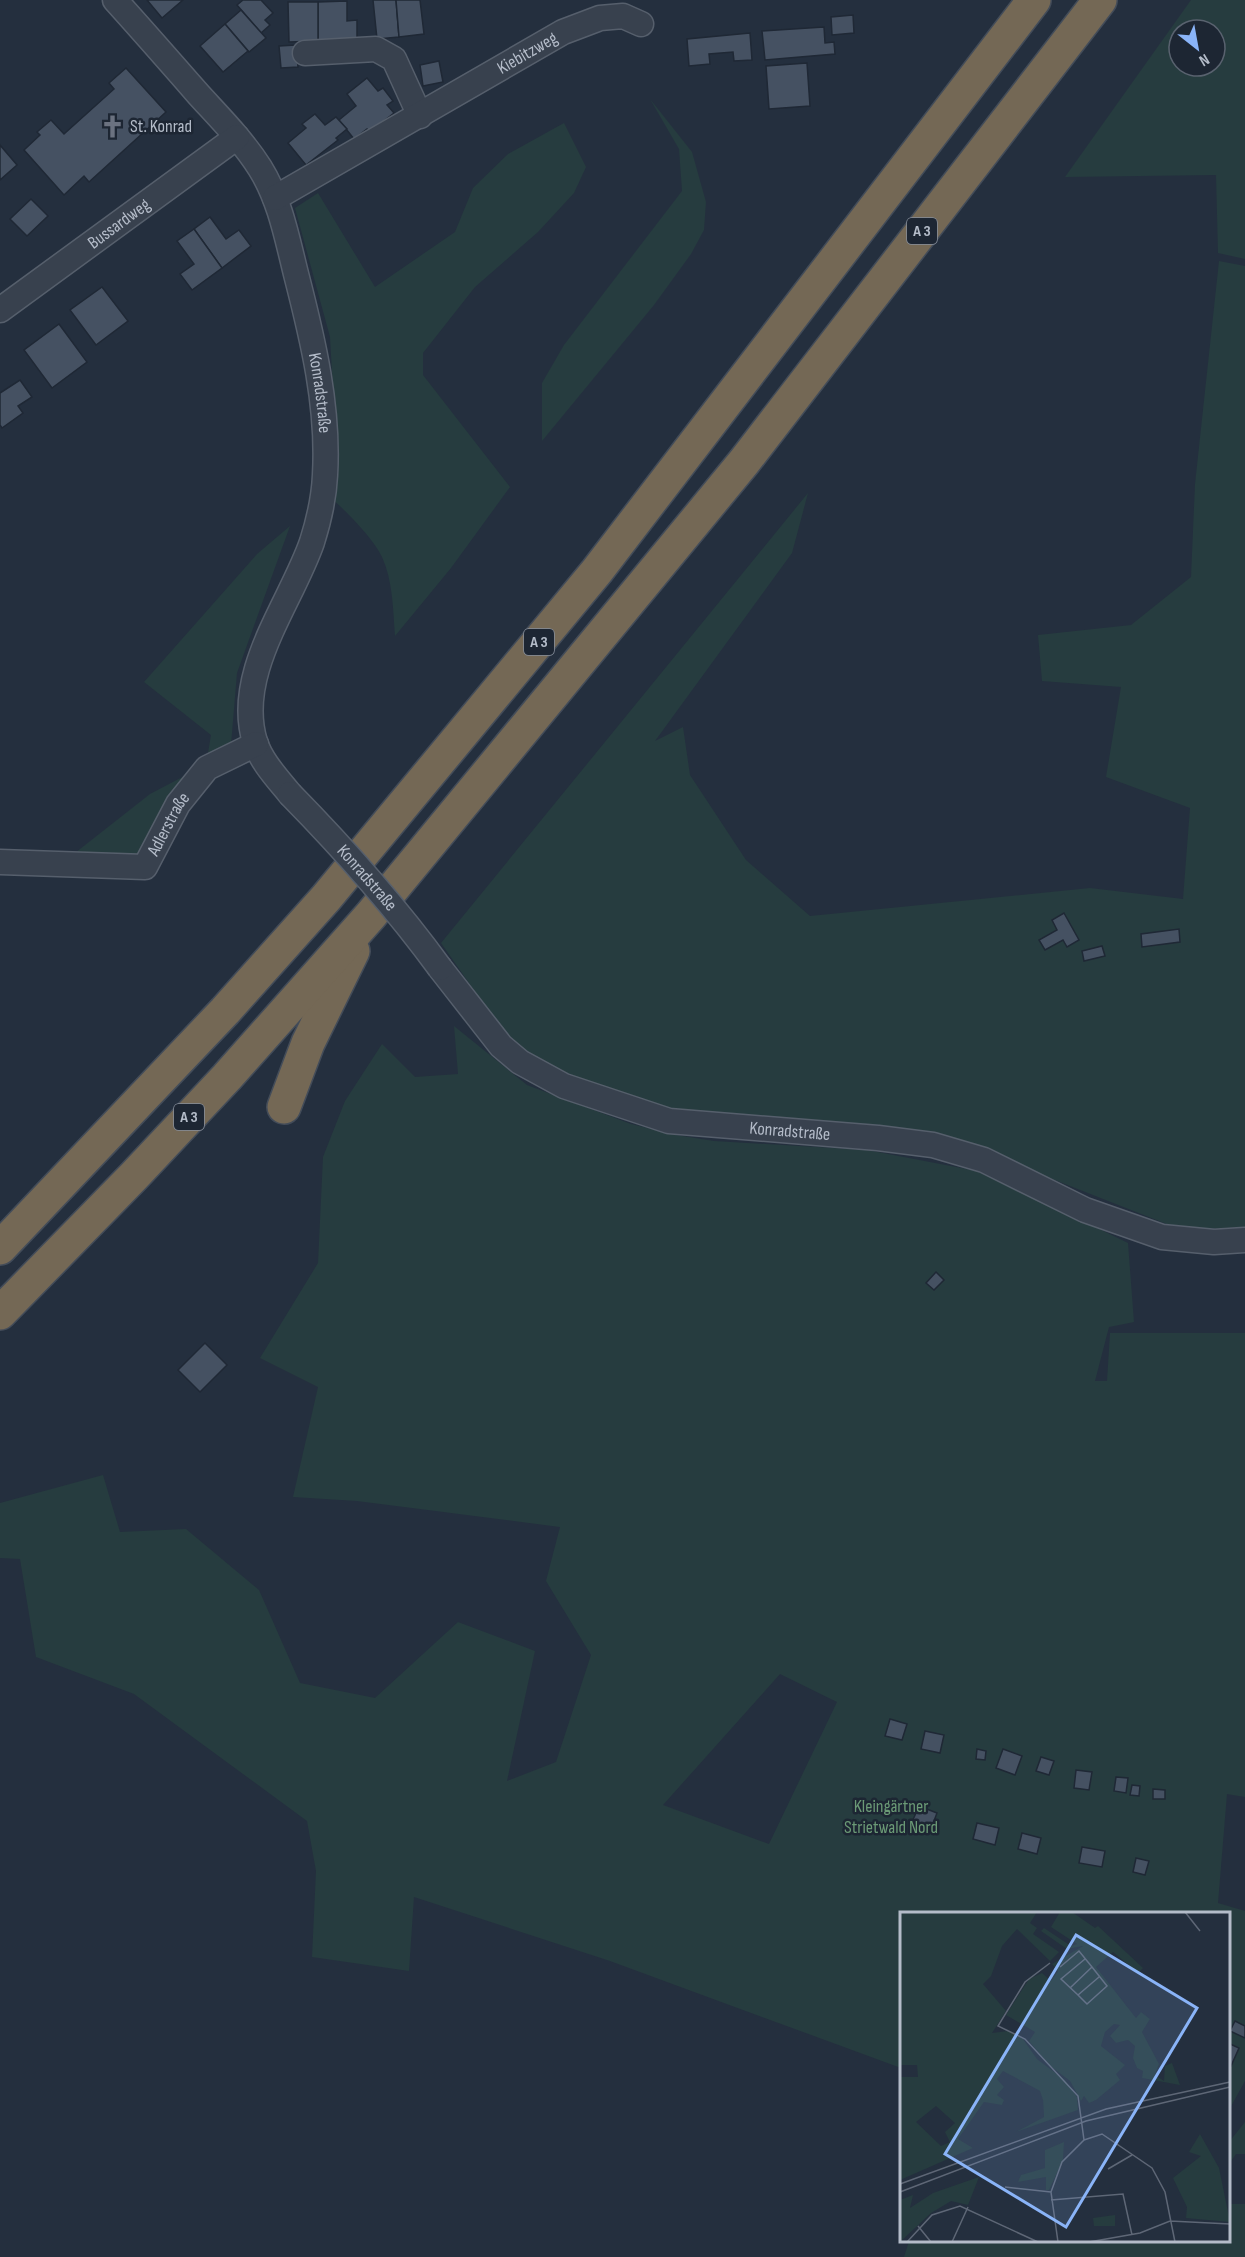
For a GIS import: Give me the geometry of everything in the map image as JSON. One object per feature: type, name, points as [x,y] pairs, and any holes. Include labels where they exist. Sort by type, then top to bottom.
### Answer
[{"type":"highway","name":"A 3","points":[[0,1248],[225,1011],[318,907],[597,571],[1034,0]]},
{"type":"highway","name":"A 3","points":[[0,1313],[227,1077],[371,915],[744,462],[1100,0]]},
{"type":"highway","points":[[284,1107],[308,1044],[371,915]]},
{"type":"street","name":"Konradstraße","points":[[115,0],[237,137],[260,168],[275,198],[311,335],[323,401],[326,443],[321,511],[312,543],[257,667],[250,702],[251,727],[256,744],[267,765],[290,794],[341,846],[388,900],[501,1046],[520,1062],[564,1086],[669,1121],[878,1138],[933,1145],[984,1160],[1085,1210],[1162,1237],[1214,1242],[1245,1240]]},
{"type":"street","name":"Kiebitzweg","points":[[275,198],[563,32],[600,18],[623,16],[641,24]]},
{"type":"street","points":[[305,53],[376,49],[394,59],[420,116]]},
{"type":"street","name":"Bussardweg","points":[[0,310],[237,137]]},
{"type":"street","name":"Adlerstraße","points":[[0,862],[145,867],[178,804],[207,768],[256,744]]},
{"type":"green space","points":[[1191,0],[1245,0],[1245,259],[1218,253],[1216,175],[1065,177],[1167,34],[1167,78],[1227,78],[1227,18],[1178,18]]},
{"type":"green space","points":[[650,99],[692,152],[706,202],[704,230],[691,254],[654,305],[542,441],[542,383],[564,345],[682,191],[679,149]]},
{"type":"green space","points":[[564,123],[586,167],[574,193],[538,232],[475,287],[423,353],[423,375],[510,487],[451,568],[395,636],[390,586],[382,557],[365,533],[329,496],[334,408],[330,337],[295,208],[318,193],[375,287],[455,232],[473,188],[508,154]]},
{"type":"green space","points":[[1219,261],[1245,266],[1245,1227],[1182,1230],[1009,1162],[982,1146],[873,1127],[671,1112],[580,1080],[528,1053],[506,1036],[441,943],[808,493],[792,553],[655,741],[683,727],[690,775],[746,860],[810,916],[1090,888],[1183,899],[1190,808],[1106,777],[1121,687],[1042,681],[1038,635],[1131,625],[1191,577],[1195,484]]},
{"type":"green space","points":[[290,526],[237,673],[231,745],[207,759],[211,735],[144,682],[257,554]]},
{"type":"green space","points":[[190,773],[137,857],[75,853],[150,794]]},
{"type":"green space","name":"Kleingärtner Strietwald Nord","points":[[454,1026],[527,1085],[631,1124],[714,1141],[867,1150],[977,1171],[1030,1193],[1128,1243],[1134,1322],[1109,1327],[1095,1381],[1107,1381],[1110,1333],[1245,1333],[1245,1797],[1227,1794],[1218,1903],[1245,1911],[1245,2081],[1230,2108],[1230,1912],[900,1912],[900,2068],[610,1961],[414,1897],[409,1971],[312,1957],[316,1871],[307,1821],[134,1694],[36,1657],[20,1559],[0,1558],[0,1503],[103,1475],[120,1532],[186,1529],[259,1590],[300,1683],[375,1698],[458,1622],[535,1651],[507,1781],[556,1762],[591,1655],[546,1581],[560,1527],[357,1501],[293,1497],[318,1387],[260,1358],[318,1263],[323,1157],[345,1101],[382,1044],[415,1077],[458,1074]],"holes":[[[780,1674],[837,1702],[769,1844],[663,1805]]]},
{"type":"green space","points":[[1245,2122],[1245,2154],[1236,2154],[1230,2163],[1230,2141]]},
{"type":"green space","points":[[1230,2204],[1245,2204],[1245,2257],[904,2257],[909,2242],[1230,2242]]},
{"type":"building","points":[[147,0],[183,0],[162,18]]},
{"type":"building","points":[[243,0],[261,0],[273,13],[265,20],[270,25],[261,33],[237,5]]},
{"type":"building","points":[[373,0],[396,0],[399,37],[377,39]]},
{"type":"building","points":[[396,0],[420,0],[424,34],[399,37]]},
{"type":"building","points":[[347,1],[347,21],[357,20],[357,41],[318,41],[318,2]]},
{"type":"building","points":[[288,2],[318,2],[318,41],[289,42]]},
{"type":"building","points":[[241,10],[266,38],[249,52],[225,24]]},
{"type":"building","points":[[853,15],[854,33],[832,35],[831,17]]},
{"type":"building","points":[[225,24],[248,51],[223,72],[200,46]]},
{"type":"building","points":[[824,27],[825,43],[834,42],[835,54],[765,60],[762,31]]},
{"type":"building","points":[[750,33],[752,60],[734,61],[733,52],[709,54],[710,64],[689,66],[687,39]]},
{"type":"building","points":[[296,45],[298,67],[281,68],[279,46]]},
{"type":"building","points":[[439,61],[443,82],[423,86],[420,65]]},
{"type":"building","points":[[807,63],[810,106],[769,109],[766,66]]},
{"type":"building","name":"St. Konrad","points":[[126,68],[166,112],[89,182],[84,176],[64,195],[24,150],[40,135],[37,132],[51,120],[64,134],[114,89],[109,83]]},
{"type":"building","points":[[367,78],[378,91],[383,88],[393,101],[387,105],[394,113],[370,132],[367,129],[354,139],[339,120],[356,106],[347,94]]},
{"type":"building","points":[[315,114],[325,125],[336,117],[347,129],[336,138],[338,140],[306,165],[288,143],[306,128],[302,124]]},
{"type":"building","points":[[0,145],[17,165],[0,180]]},
{"type":"building","points":[[31,199],[48,216],[27,236],[10,219]]},
{"type":"building","points":[[210,217],[226,239],[239,230],[251,246],[222,268],[194,229]]},
{"type":"building","points":[[194,229],[222,268],[192,290],[180,274],[194,264],[177,241]]},
{"type":"building","points":[[102,287],[128,321],[96,345],[70,310]]},
{"type":"building","points":[[59,324],[87,362],[52,388],[24,350]]},
{"type":"building","points":[[20,380],[32,397],[18,406],[23,413],[2,428],[0,425],[0,393]]},
{"type":"building","points":[[1064,913],[1079,940],[1067,947],[1063,940],[1045,950],[1039,940],[1057,930],[1052,920]]},
{"type":"building","points":[[1179,929],[1180,942],[1142,947],[1141,934]]},
{"type":"building","points":[[1102,946],[1105,956],[1084,961],[1082,951]]},
{"type":"building","points":[[936,1272],[944,1280],[934,1290],[926,1283]]},
{"type":"building","points":[[205,1343],[227,1365],[200,1392],[178,1370]]},
{"type":"building","points":[[890,1719],[907,1724],[902,1740],[885,1736]]},
{"type":"building","points":[[925,1731],[944,1735],[940,1753],[921,1749]]},
{"type":"building","points":[[977,1749],[986,1751],[985,1760],[976,1759]]},
{"type":"building","points":[[1003,1749],[1022,1756],[1015,1775],[996,1768]]},
{"type":"building","points":[[1041,1757],[1054,1761],[1049,1775],[1036,1771]]},
{"type":"building","points":[[1076,1770],[1092,1772],[1089,1790],[1074,1788]]},
{"type":"building","points":[[1116,1777],[1128,1778],[1126,1793],[1114,1791]]},
{"type":"building","points":[[1132,1785],[1140,1786],[1139,1796],[1130,1795]]},
{"type":"building","points":[[1153,1789],[1165,1790],[1165,1799],[1153,1799]]},
{"type":"building","points":[[919,1806],[937,1813],[931,1829],[912,1822]]},
{"type":"building","points":[[977,1823],[999,1828],[995,1845],[973,1839]]},
{"type":"building","points":[[1022,1833],[1041,1838],[1037,1854],[1018,1849]]},
{"type":"building","points":[[1082,1847],[1105,1851],[1102,1867],[1079,1863]]},
{"type":"building","points":[[1136,1858],[1149,1861],[1145,1875],[1133,1872]]},
{"type":"building","points":[[1235,2021],[1245,2026],[1245,2038],[1230,2031]]},
{"type":"building","points":[[1230,2044],[1239,2048],[1230,2066]]},
{"type":"place","name":"St. Konrad","points":[[112,126]]}]
